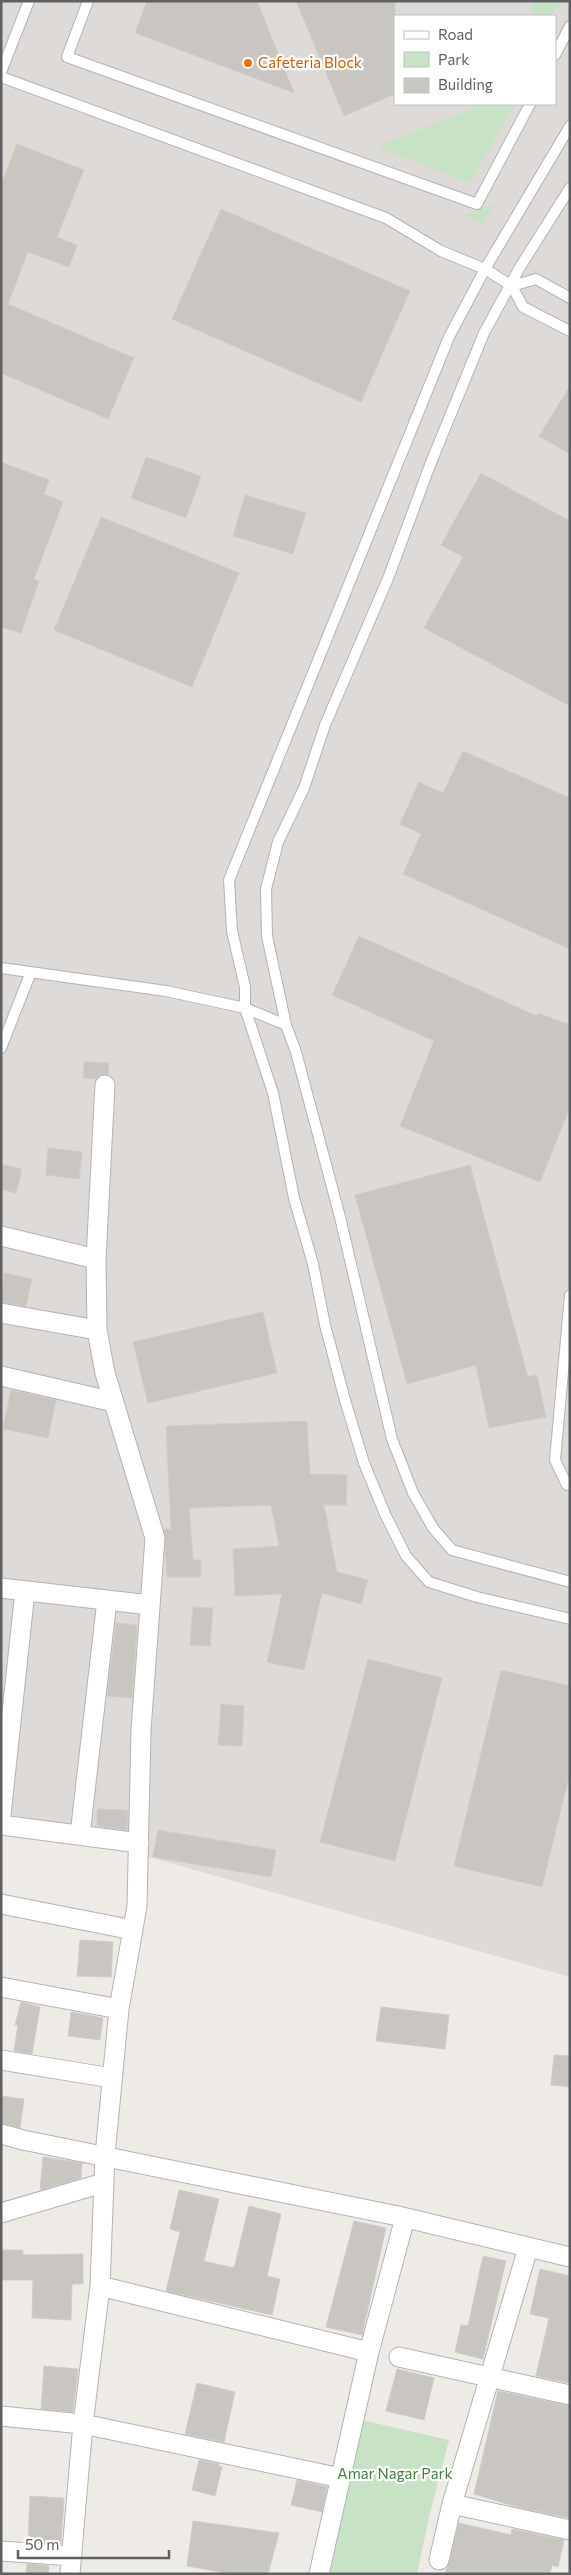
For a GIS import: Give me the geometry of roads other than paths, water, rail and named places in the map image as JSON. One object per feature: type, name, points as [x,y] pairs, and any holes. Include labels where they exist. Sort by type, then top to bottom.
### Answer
[{"type":"street","points":[[1,2551],[71,2565],[83,2424],[100,2286],[103,2183],[112,2078],[119,2009],[137,1906],[141,1730],[155,1538],[105,1373],[97,1330],[96,1259],[105,1085]]},
{"type":"street","points":[[1,1236],[96,1259]]},
{"type":"street","points":[[1,1312],[97,1330]]},
{"type":"street","points":[[1,1376],[114,1402]]},
{"type":"street","points":[[1,1588],[150,1605]]},
{"type":"street","points":[[1,1815],[25,1591]]},
{"type":"street","points":[[80,1835],[107,1600]]},
{"type":"street","points":[[1,1825],[139,1843]]},
{"type":"street","points":[[1,1904],[133,1930]]},
{"type":"street","points":[[1,1987],[119,2009]]},
{"type":"street","points":[[1,2060],[112,2078]]},
{"type":"street","points":[[1,2134],[406,2218],[570,2257]]},
{"type":"street","points":[[1,2213],[103,2183]]},
{"type":"street","points":[[319,2574],[370,2352],[406,2218]]},
{"type":"street","points":[[439,2560],[452,2504],[528,2248]]},
{"type":"street","points":[[100,2286],[370,2352]]},
{"type":"street","points":[[399,2357],[570,2396]]},
{"type":"street","points":[[1,2416],[83,2424],[341,2478]]},
{"type":"street","points":[[452,2504],[570,2530]]},
{"type":"lane","points":[[1,72],[28,1]]},
{"type":"lane","points":[[88,1],[67,57],[476,204],[529,105]]},
{"type":"lane","points":[[556,53],[570,26]]},
{"type":"lane","points":[[1,77],[386,218],[442,251],[485,269],[512,286],[523,307],[570,331]]},
{"type":"lane","points":[[570,126],[485,269],[449,337],[229,880],[232,930],[245,987],[245,1008],[273,1093],[294,1198],[313,1264],[325,1325],[364,1463],[406,1556],[429,1582],[476,1597],[570,1620]]},
{"type":"lane","points":[[570,188],[520,267],[512,286],[480,342],[430,465],[389,576],[325,725],[304,788],[278,842],[266,889],[267,936],[286,1025],[296,1052],[340,1217],[392,1439],[413,1493],[433,1528],[452,1550],[570,1582]]},
{"type":"lane","points":[[512,286],[536,279],[570,298]]},
{"type":"lane","points":[[1,968],[166,991],[245,1008],[286,1025]]},
{"type":"lane","points":[[1,1048],[31,972]]},
{"type":"lane","points":[[570,1295],[555,1460],[567,1485],[570,1485]]},
{"type":"place","name":"Cafeteria Block","points":[[248,63]]},
{"type":"park label","name":"Amar Nagar Park","points":[[395,2474]]}]
